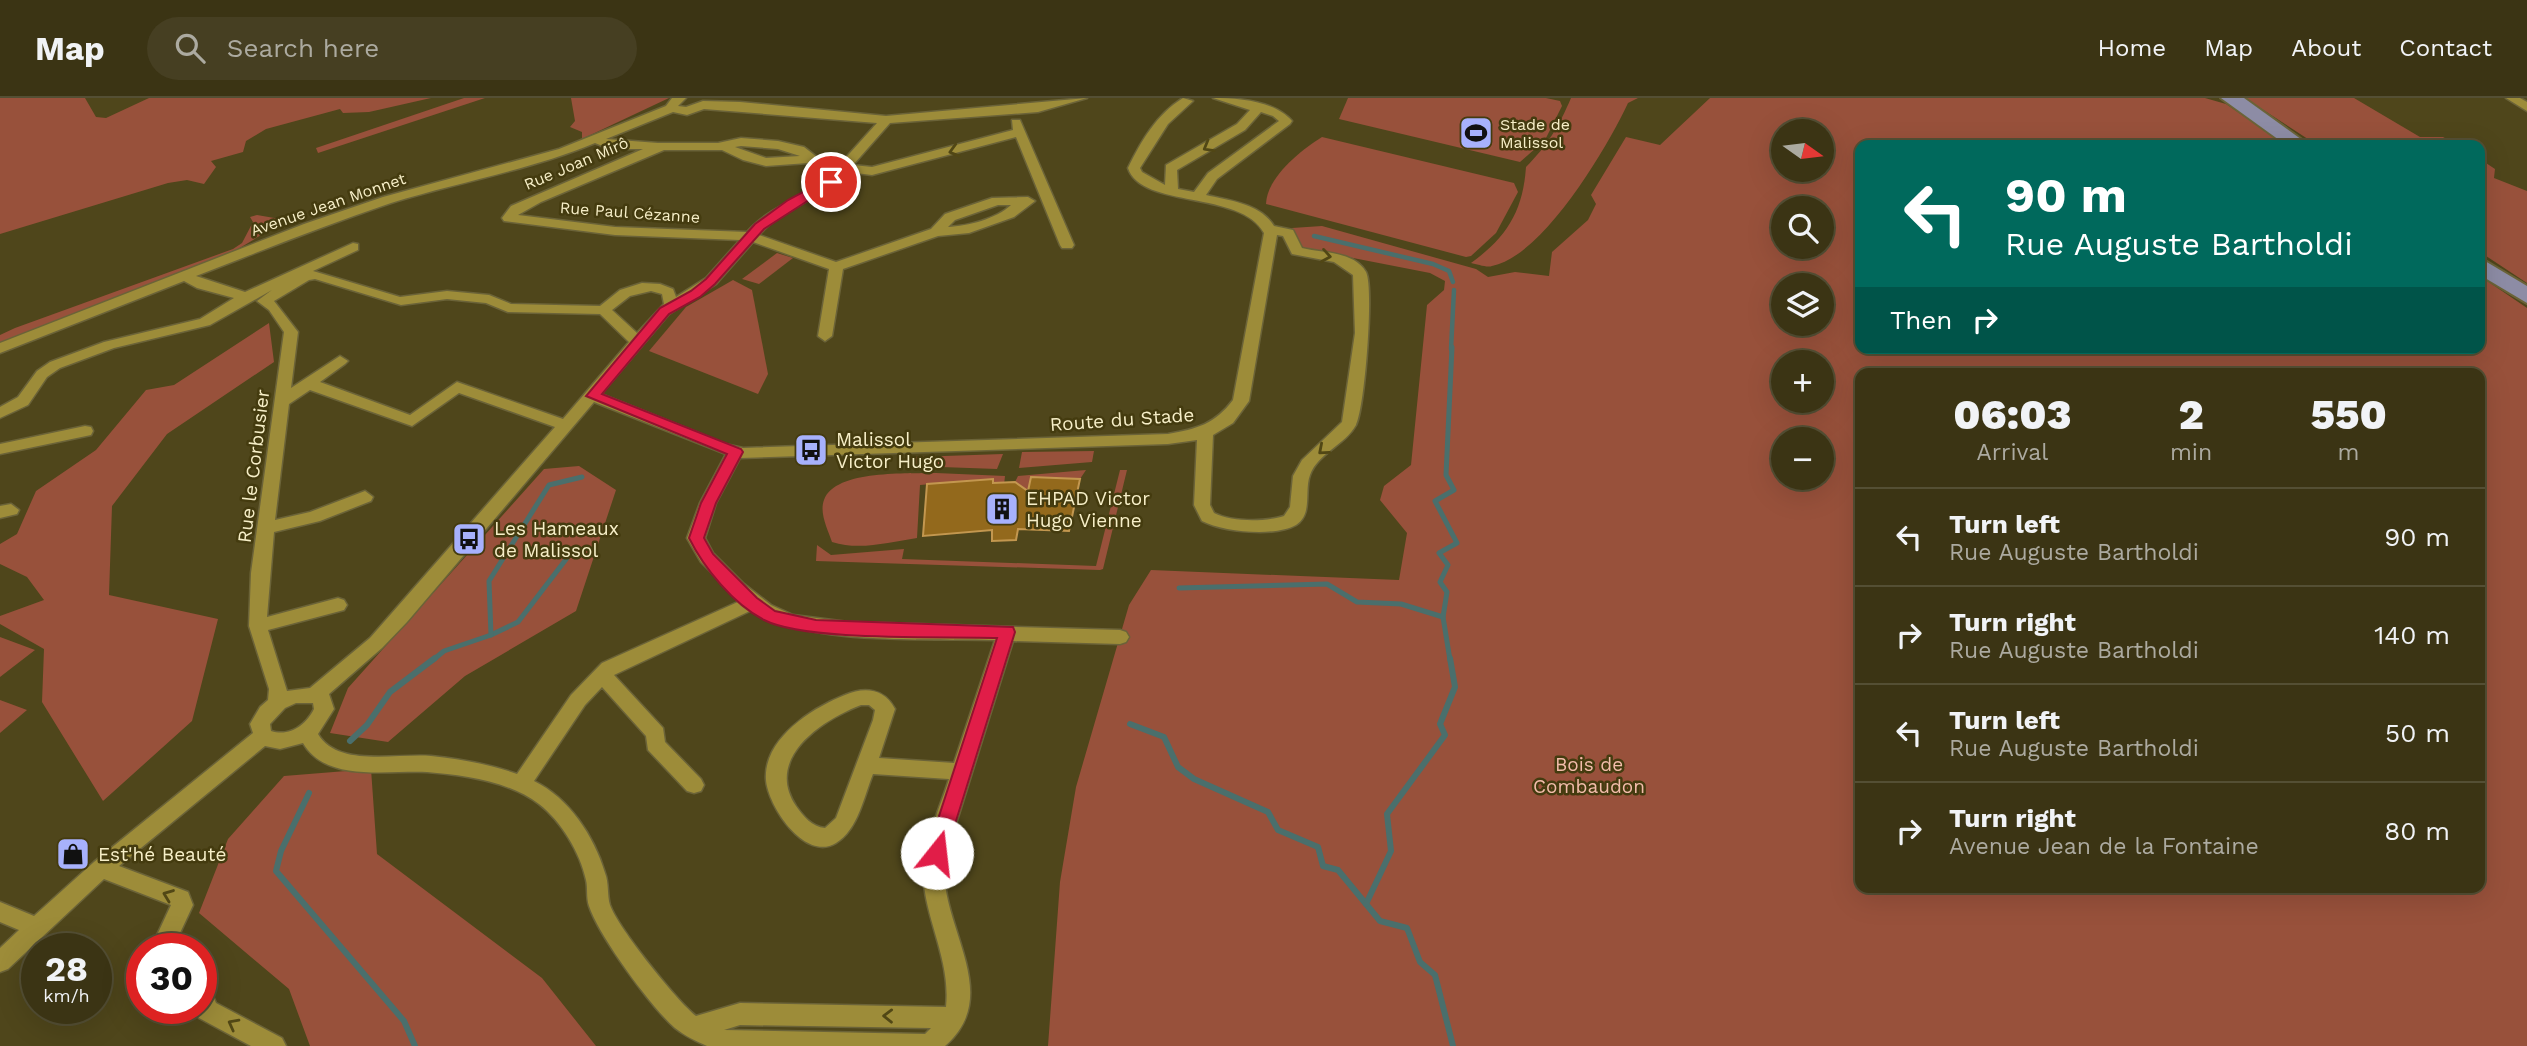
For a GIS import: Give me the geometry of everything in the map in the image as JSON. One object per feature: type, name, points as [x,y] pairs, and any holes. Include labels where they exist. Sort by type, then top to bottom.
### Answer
[{"type":"main road","points":[[2231,98],[2293,140]]},
{"type":"main road","points":[[2485,268],[2527,296]]},
{"type":"street","points":[[703,102],[886,120],[1051,106],[1081,98]]},
{"type":"street","points":[[1198,197],[1205,182],[1261,144],[1286,121],[1283,115],[1219,98]]},
{"type":"street","points":[[2512,98],[2527,107]]},
{"type":"street","points":[[1187,101],[1171,114],[1134,168],[1142,180],[1249,212],[1264,219],[1271,229],[1288,233],[1297,251],[1340,259],[1355,267],[1360,274],[1362,332],[1350,422],[1344,432],[1305,467],[1298,510],[1293,519],[1278,526],[1222,524],[1208,517],[1202,505],[1205,433]]},
{"type":"street","name":"Avenue Jean Monnet","points":[[0,348],[355,211],[510,168],[596,139],[676,103],[687,111],[703,102]]},
{"type":"street","points":[[1172,191],[1171,168],[1241,127],[1259,107]]},
{"type":"street","points":[[1010,110],[1067,245]]},
{"type":"street","points":[[314,695],[392,626],[672,306],[696,294],[711,281],[750,236],[776,214],[831,182],[886,120]]},
{"type":"street","name":"Rue Joan Mirô","points":[[726,147],[749,160],[760,162],[808,159],[844,168],[881,171],[1020,132]]},
{"type":"street","name":"Rue Joan Mirô","points":[[596,139],[610,145],[726,147],[741,142],[778,145],[800,150],[808,159]]},
{"type":"street","name":"Rue Joan Mirô","points":[[509,218],[516,209],[536,199],[662,146]]},
{"type":"street","points":[[825,336],[836,267],[936,232],[964,230],[1009,214],[1021,203],[1045,197]]},
{"type":"street","name":"Rue Paul Cézanne","points":[[509,218],[615,231],[750,236],[836,267]]},
{"type":"street","name":"Route du Stade","points":[[735,452],[1078,443],[1168,439],[1205,433],[1227,419],[1241,401],[1271,229]]},
{"type":"street","points":[[0,413],[23,401],[42,374],[55,365],[109,345],[200,324],[246,297],[353,247]]},
{"type":"street","name":"Rue le Corbusier","points":[[278,703],[278,689],[258,626],[266,528],[291,332],[274,307],[264,301],[306,276],[316,275],[398,300],[447,295],[489,299],[508,308],[604,310]]},
{"type":"street","points":[[185,276],[202,285],[246,297]]},
{"type":"street","points":[[638,342],[604,310],[628,290],[651,286],[668,292],[672,306]]},
{"type":"street","points":[[282,402],[341,361]]},
{"type":"street","points":[[309,384],[412,421],[457,387],[567,426]]},
{"type":"street","points":[[593,396],[735,452],[708,503],[696,538],[707,558],[751,603],[770,616],[803,625],[1119,637]]},
{"type":"street","points":[[0,449],[85,431]]},
{"type":"street","points":[[266,528],[314,517],[365,496]]},
{"type":"street","points":[[522,783],[578,700],[602,674],[622,660],[751,603]]},
{"type":"street","points":[[258,626],[338,605]]},
{"type":"street","points":[[306,732],[317,749],[331,757],[361,763],[429,764],[522,783],[548,799],[584,846],[597,880],[600,906],[610,927],[681,1018],[714,1039],[734,1044],[929,1045],[944,1036],[956,1018],[961,997],[933,872],[960,772],[1007,632]]},
{"type":"street","points":[[602,674],[656,734],[655,744],[695,785]]},
{"type":"street","points":[[314,695],[321,699],[324,709],[317,722],[306,732],[276,741],[262,736],[260,728],[263,717],[278,703],[294,696],[314,695]]},
{"type":"street","points":[[860,697],[871,697],[885,709],[867,765],[844,823],[829,837],[805,831],[788,813],[777,792],[775,774],[783,752],[796,734],[820,713],[860,697]]},
{"type":"street","points":[[0,962],[100,868],[262,736]]},
{"type":"street","points":[[867,765],[960,772]]},
{"type":"street","points":[[100,868],[180,900],[182,905],[169,933]]},
{"type":"street","points":[[0,912],[37,927]]},
{"type":"street","points":[[217,1015],[274,1046]]},
{"type":"green space","points":[[0,98],[85,98],[96,117],[106,118],[149,98],[431,98],[369,112],[343,113],[340,109],[266,129],[246,141],[243,152],[211,161],[216,167],[204,184],[187,180],[168,183],[0,234]]},
{"type":"green space","points":[[464,98],[485,98],[318,153],[316,148]]},
{"type":"green space","points":[[571,98],[669,98],[582,139],[582,132],[570,127],[575,121]]},
{"type":"green space","name":"Stade de Malissol","points":[[1348,98],[1546,98],[1560,101],[1562,106],[1545,140],[1520,162],[1339,119]]},
{"type":"green space","points":[[1571,98],[1638,98],[1628,103],[1589,172],[1552,222],[1532,243],[1512,258],[1492,266],[1471,263],[1494,243],[1511,222],[1521,197],[1526,167],[1552,135]]},
{"type":"green space","name":"Bois de Combaudon","points":[[1710,98],[2205,98],[2226,104],[2279,140],[1855,140],[1855,354],[2485,354],[2485,279],[2527,308],[2527,1046],[1048,1046],[1060,882],[1076,787],[1129,605],[1151,570],[1399,580],[1407,533],[1380,500],[1384,486],[1411,465],[1427,305],[1444,290],[1445,281],[1430,273],[1307,249],[1299,246],[1292,228],[1322,226],[1476,269],[1488,277],[1515,272],[1549,276],[1552,252],[1588,220],[1596,204],[1591,195],[1626,137],[1660,145]]},
{"type":"green space","points":[[2245,98],[2354,98],[2420,137],[2443,137],[2448,140],[2309,140]]},
{"type":"green space","points":[[1322,137],[1514,183],[1518,192],[1496,233],[1471,256],[1466,257],[1266,204],[1272,184],[1278,175],[1295,157]]},
{"type":"green space","points":[[2485,162],[2495,169],[2494,178],[2527,191],[2527,283],[2485,255]]},
{"type":"green space","points":[[257,215],[286,220],[238,249],[0,345],[0,335],[15,328],[233,249],[242,243],[253,222],[250,217]]},
{"type":"green space","points":[[777,253],[793,258],[759,284],[742,279]]},
{"type":"green space","points":[[733,280],[752,290],[768,374],[758,394],[649,351],[686,307]]},
{"type":"green space","points":[[269,323],[274,362],[167,434],[112,506],[109,595],[218,619],[192,721],[103,801],[42,702],[44,649],[0,624],[0,616],[44,600],[27,577],[0,564],[0,544],[17,534],[36,491],[96,450],[146,390],[174,385]]},
{"type":"green space","points":[[1094,451],[1092,462],[1019,468],[1022,452]]},
{"type":"green space","points":[[1003,454],[997,469],[913,466],[915,457]]},
{"type":"green space","points":[[579,466],[616,490],[576,611],[465,676],[388,742],[330,733],[348,688],[544,469]]},
{"type":"green space","points":[[1086,470],[1080,479],[1031,478],[1028,492],[1015,482],[1018,476]]},
{"type":"green space","points":[[1120,470],[1127,470],[1103,569],[1100,570],[816,561],[817,545],[831,555],[904,549],[902,559],[1096,566]]},
{"type":"green space","points":[[936,473],[1005,476],[1004,485],[993,493],[992,479],[920,485],[917,538],[864,546],[832,542],[823,510],[824,500],[831,490],[842,483],[874,475]]},
{"type":"green space","points":[[0,637],[35,650],[0,677]]},
{"type":"green space","points":[[0,700],[27,710],[0,733]]},
{"type":"green space","points":[[371,769],[377,854],[542,978],[596,1046],[310,1046],[289,989],[199,913],[228,839],[284,776]]},
{"type":"building","name":"EHPAD Victor Hugo Vienne","points":[[1031,477],[1080,479],[1069,531],[1018,529],[1016,540],[992,541],[992,530],[923,536],[927,484],[993,479],[993,483],[1015,482],[1028,491]]},
{"type":"waterway","points":[[1314,236],[1433,264],[1449,271],[1453,282]]},
{"type":"waterway","points":[[1451,349],[1454,290]]},
{"type":"waterway","points":[[1443,617],[1447,592],[1440,582],[1448,565],[1439,553],[1457,543],[1435,501],[1454,490],[1446,475],[1452,347]]},
{"type":"waterway","points":[[491,635],[489,581],[549,485],[582,477]]},
{"type":"waterway","points":[[491,635],[518,622],[567,558]]},
{"type":"waterway","points":[[1179,588],[1327,584],[1357,602],[1401,604],[1443,617]]},
{"type":"waterway","points":[[1443,617],[1450,660]]},
{"type":"waterway","points":[[433,660],[444,651],[491,635]]},
{"type":"waterway","points":[[350,741],[367,725],[390,692],[435,658]]},
{"type":"waterway","points":[[1366,904],[1391,851],[1387,814],[1445,735],[1440,724],[1455,687],[1450,658]]},
{"type":"waterway","points":[[1130,724],[1164,737],[1178,767],[1194,779],[1268,812],[1278,830],[1318,847],[1323,866],[1338,870],[1366,904]]},
{"type":"waterway","points":[[309,793],[281,851],[276,871],[404,1021],[415,1046]]},
{"type":"waterway","points":[[1366,904],[1380,921],[1407,928],[1420,962],[1435,975],[1453,1046]]},
{"type":"place","name":"Stade de Malissol","points":[[1476,133]]},
{"type":"place","name":"Malissol Victor Hugo","points":[[811,450]]},
{"type":"place","name":"EHPAD Victor Hugo Vienne","points":[[1002,509]]},
{"type":"place","name":"Les Hameaux de Malissol","points":[[469,539]]},
{"type":"place","name":"Est'hé Beauté","points":[[73,854]]},
{"type":"route","points":[[831,182],[759,226],[711,281],[696,294],[664,311],[593,396],[735,452],[708,503],[696,538],[707,558],[751,603],[770,616],[803,625],[848,629],[1007,632],[960,772],[937,853]]}]
